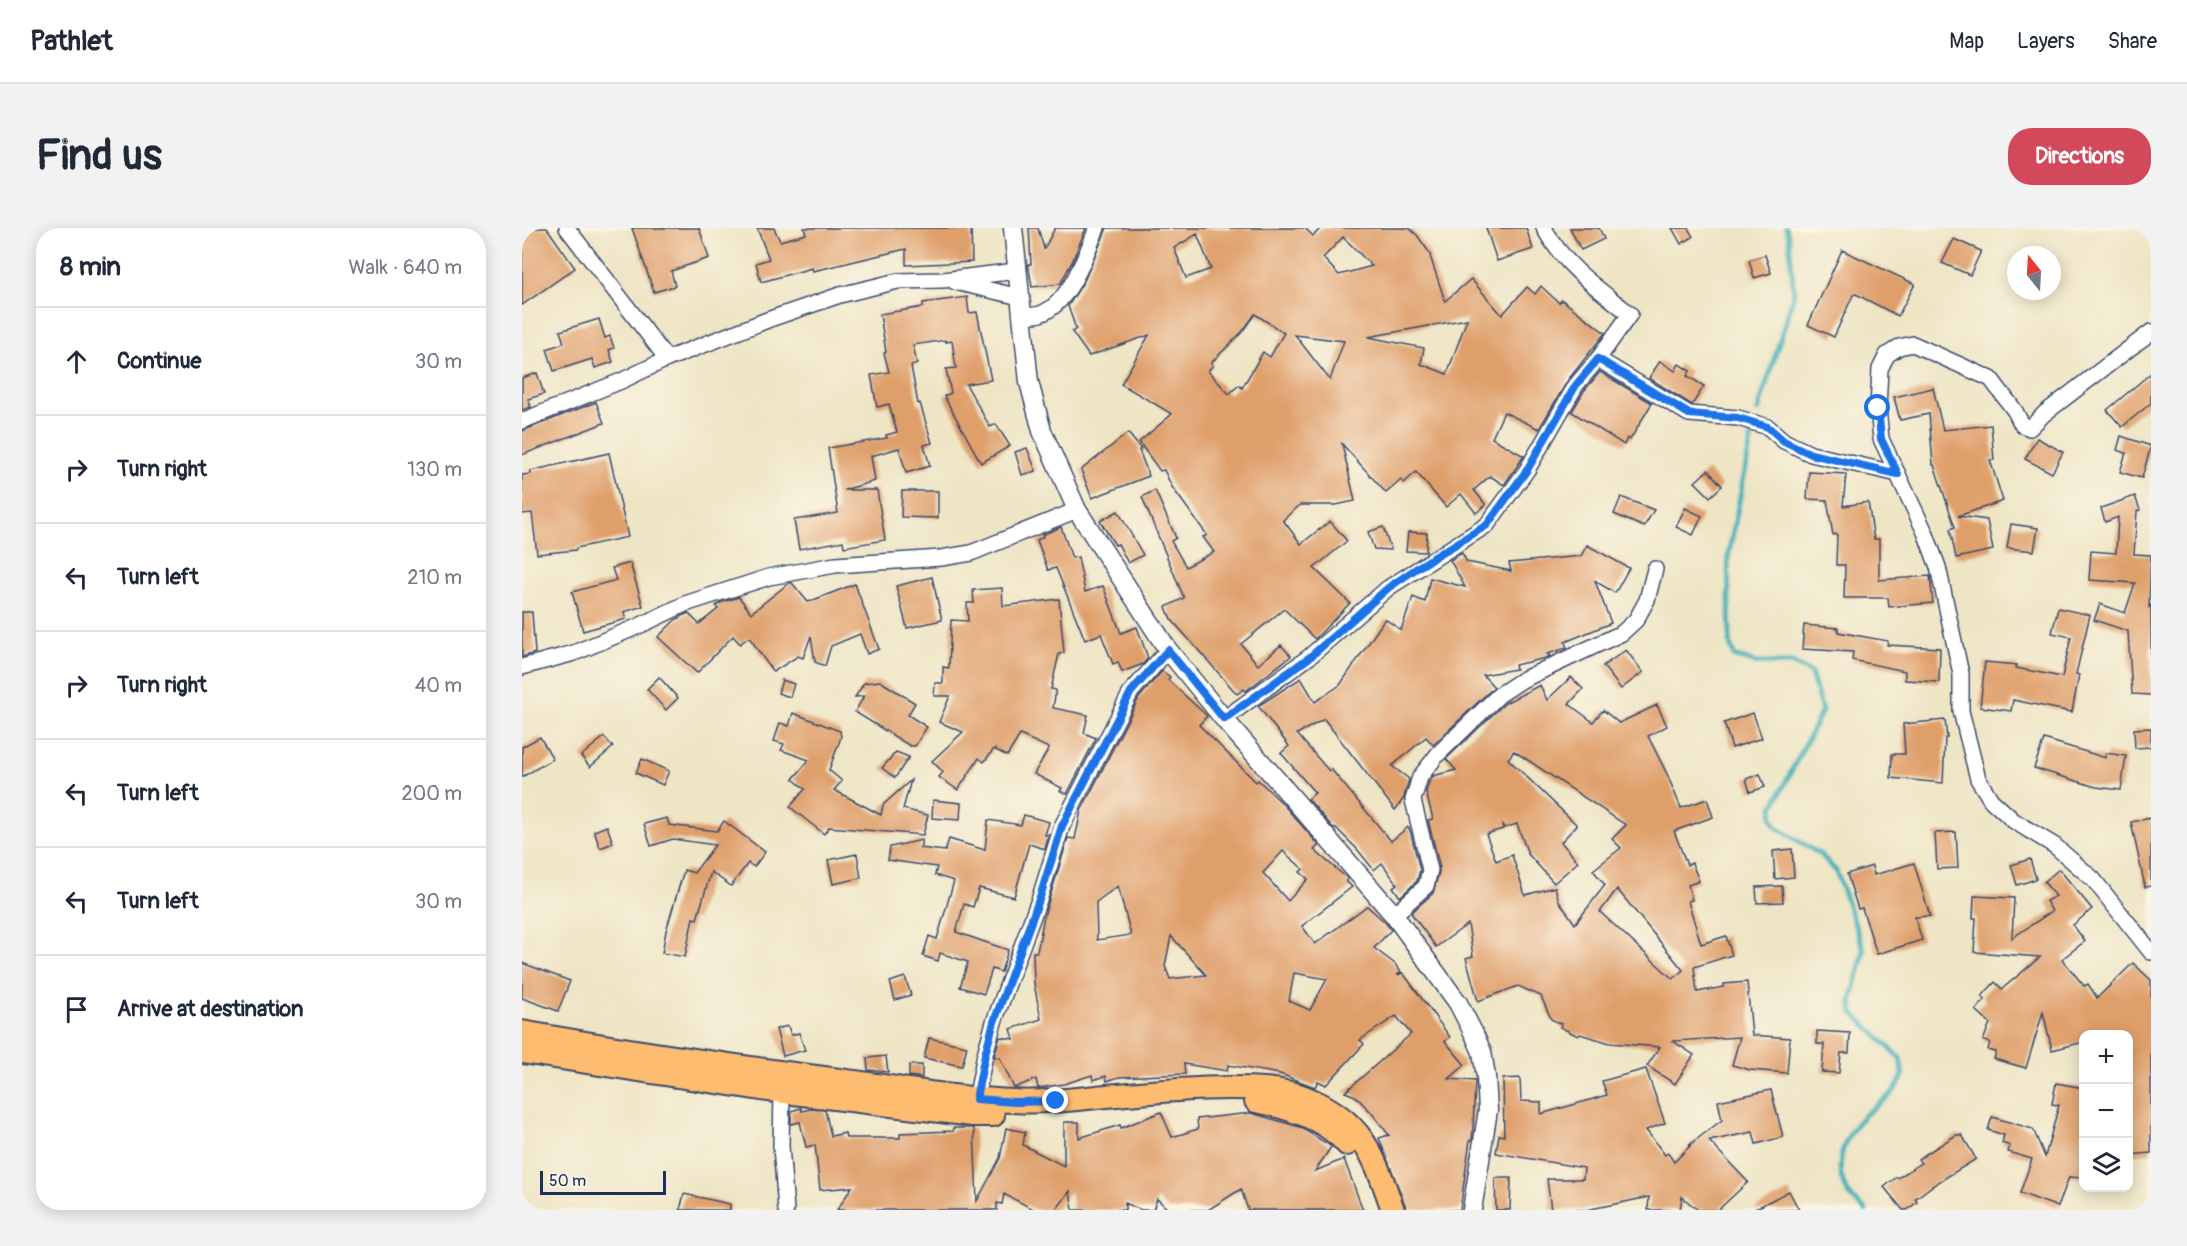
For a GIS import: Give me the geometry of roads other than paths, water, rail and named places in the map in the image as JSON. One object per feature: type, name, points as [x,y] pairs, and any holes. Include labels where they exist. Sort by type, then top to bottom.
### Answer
[{"type":"main road","points":[[522,1032],[744,1067],[974,1107],[1211,1088],[1279,1090],[1302,1096],[1335,1113],[1353,1126],[1364,1141],[1381,1176],[1393,1210]]},
{"type":"main road","points":[[522,1052],[633,1071],[782,1092],[1048,1114],[1204,1099],[1250,1100],[1279,1106],[1305,1115],[1342,1137],[1355,1153],[1378,1210]]},
{"type":"street","points":[[567,228],[667,359]]},
{"type":"street","points":[[1013,228],[1029,382],[1042,431],[1077,510],[1168,650],[1224,719],[1394,915],[1458,1003],[1482,1052],[1488,1110],[1472,1210]]},
{"type":"street","points":[[1021,316],[1041,314],[1062,298],[1071,287],[1097,228]]},
{"type":"street","points":[[1224,719],[1310,657],[1388,588],[1487,525],[1527,470],[1576,385],[1598,359],[1629,315],[1566,262],[1544,228]]},
{"type":"street","points":[[522,421],[621,381],[667,359],[840,295],[898,281],[943,280],[1016,271]]},
{"type":"street","points":[[943,280],[1020,297]]},
{"type":"street","points":[[2151,332],[2030,428],[2022,425],[2015,411],[1991,379],[1913,344],[1899,347],[1887,355],[1880,369],[1878,408],[1881,439],[1925,532],[1938,567],[1961,674],[1961,711],[1978,779],[1991,800],[2014,821],[2055,846],[2093,879],[2151,952]]},
{"type":"street","points":[[1598,359],[1689,414],[1738,418],[1768,427],[1784,441],[1811,454],[1898,474]]},
{"type":"street","points":[[522,667],[574,654],[685,603],[769,577],[835,565],[941,558],[971,553],[1077,510]]},
{"type":"street","points":[[1394,915],[1426,886],[1430,870],[1413,800],[1420,777],[1438,754],[1499,695],[1522,680],[1622,633],[1636,620],[1647,600],[1655,569]]},
{"type":"street","points":[[974,1107],[994,1022],[1040,897],[1062,826],[1131,692],[1168,650]]},
{"type":"street","points":[[782,1092],[781,1146],[786,1210]]},
{"type":"waterway","points":[[1758,411],[1794,294],[1786,228]]},
{"type":"waterway","points":[[1752,435],[1728,558],[1730,643],[1734,656],[1757,663],[1792,663],[1811,673],[1822,711],[1773,807],[1772,817],[1776,827],[1821,855],[1836,871],[1864,950],[1851,1002],[1853,1013],[1900,1058],[1903,1075],[1894,1091],[1857,1123],[1842,1152],[1840,1163],[1843,1183],[1848,1193],[1866,1210]]}]
